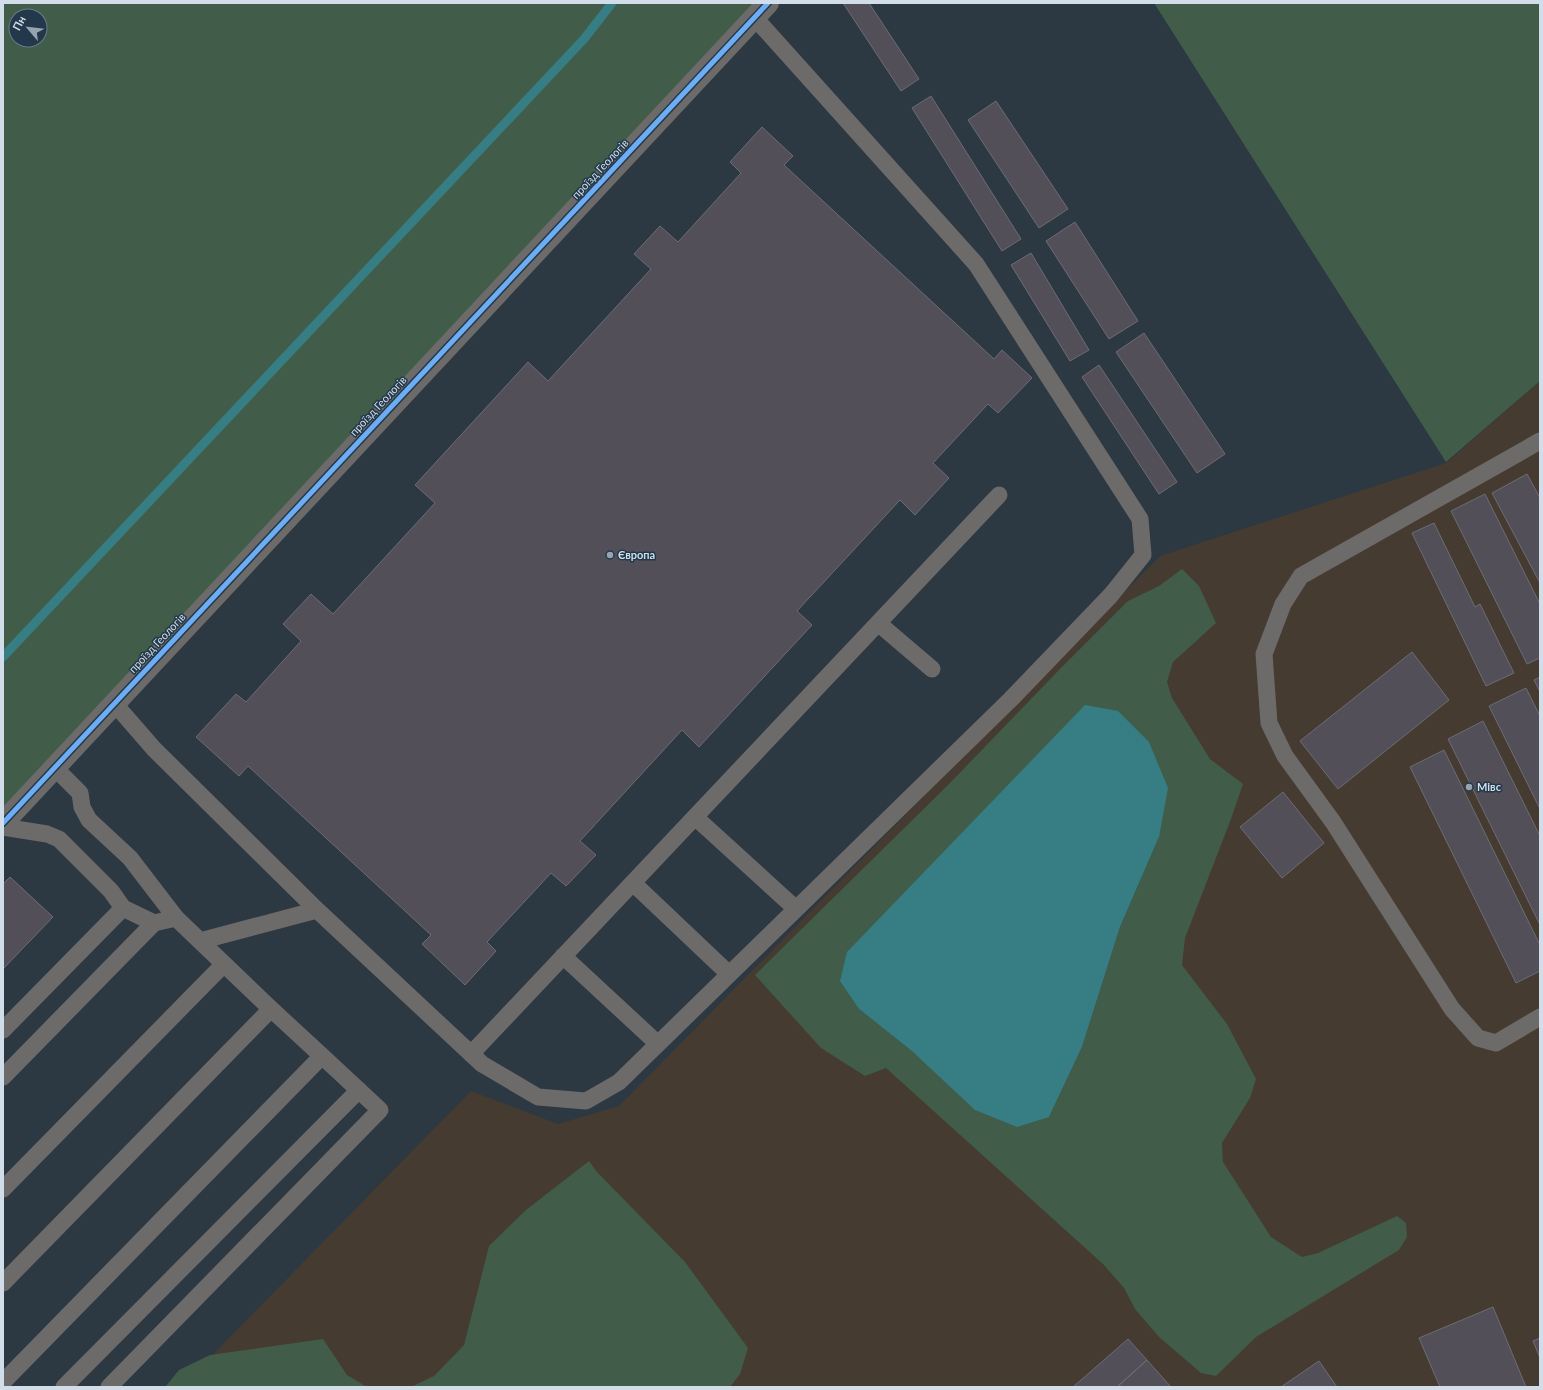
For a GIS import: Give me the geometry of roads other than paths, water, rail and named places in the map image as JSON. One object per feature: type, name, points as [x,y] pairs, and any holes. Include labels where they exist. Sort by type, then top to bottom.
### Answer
[{"type":"street","name":"проїзд Геологів","points":[[3,823],[762,10]]},
{"type":"lane","points":[[114,703],[154,750],[317,910],[482,1064],[538,1097],[586,1101],[619,1082],[1016,693],[1111,595],[1143,555],[1140,519],[976,264],[762,10]]},
{"type":"lane","points":[[1540,441],[1302,576],[1282,604],[1264,654],[1269,723],[1285,756],[1333,822],[1452,1008],[1478,1038],[1496,1043],[1540,1017]]},
{"type":"lane","points":[[471,1054],[999,495]]},
{"type":"lane","points":[[878,623],[932,669]]},
{"type":"lane","points":[[54,767],[80,793],[82,807],[89,820],[130,858],[176,918],[380,1110],[109,1387]]},
{"type":"lane","points":[[695,817],[796,909]]},
{"type":"lane","points":[[3,826],[46,834],[59,839],[111,891],[123,908],[154,923]]},
{"type":"lane","points":[[633,883],[729,974]]},
{"type":"lane","points":[[3,1030],[123,908]]},
{"type":"lane","points":[[200,941],[317,910]]},
{"type":"lane","points":[[3,1077],[154,923],[176,918]]},
{"type":"lane","points":[[563,956],[658,1044]]},
{"type":"lane","points":[[3,1189],[224,964]]},
{"type":"lane","points":[[3,1283],[271,1009]]},
{"type":"lane","points":[[3,1382],[322,1056]]},
{"type":"lane","points":[[64,1387],[359,1090]]},
{"type":"water","points":[[1085,705],[1118,711],[1149,742],[1168,788],[1159,837],[1120,927],[1082,1047],[1049,1117],[1017,1127],[975,1110],[913,1052],[859,1009],[840,981],[847,952]]},
{"type":"waterway","points":[[3,657],[584,39],[612,3]]},
{"type":"place","name":"Європа","points":[[610,555]]},
{"type":"place","name":"Мівс","points":[[1469,787]]}]
